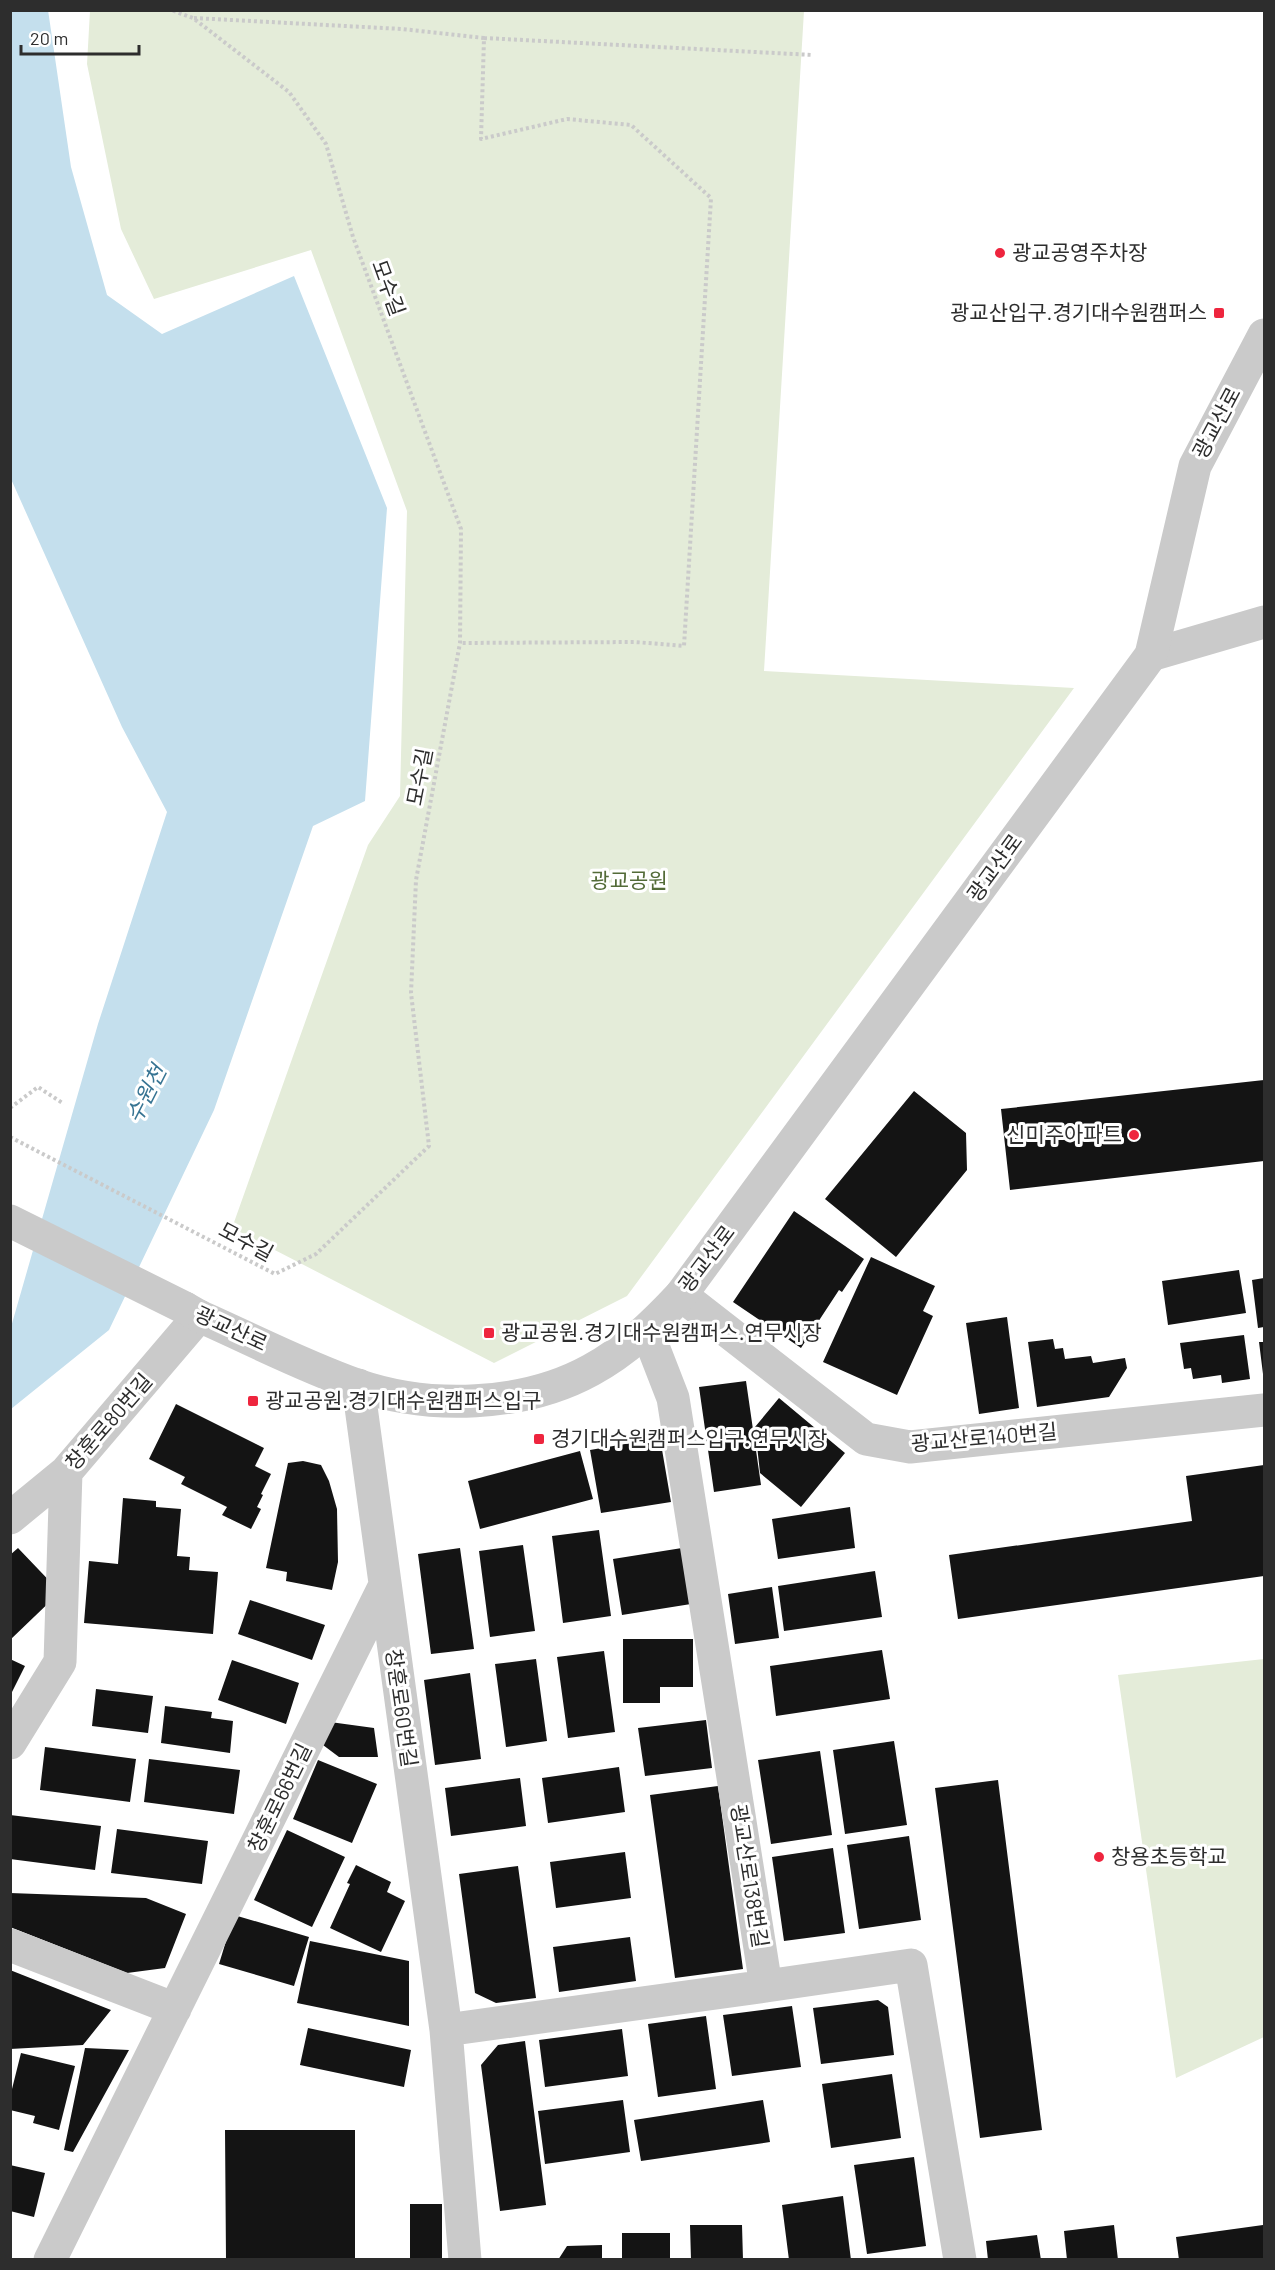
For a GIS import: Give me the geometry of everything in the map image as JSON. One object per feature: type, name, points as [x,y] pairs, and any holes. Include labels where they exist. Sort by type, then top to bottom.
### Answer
[{"type":"street","name":"광교산로","points":[[10,1221],[192,1312],[358,1385],[415,1398],[470,1401],[537,1393],[591,1370],[647,1331],[681,1295],[1151,655],[1195,465],[1264,336]]},
{"type":"street","points":[[1151,655],[1264,622]]},
{"type":"street","name":"광교산로140번길","points":[[681,1295],[866,1439],[910,1447],[1264,1410]]},
{"type":"street","name":"창훈로80번길","points":[[10,1518],[66,1472],[192,1312]]},
{"type":"street","name":"광교산로138번길","points":[[647,1331],[673,1398],[766,1986]]},
{"type":"street","name":"창훈로60번길","points":[[358,1385],[446,2030],[465,2259]]},
{"type":"street","points":[[10,1743],[60,1662],[66,1472]]},
{"type":"street","name":"창훈로66번길","points":[[50,2259],[384,1587]]},
{"type":"street","points":[[10,1945],[176,2009]]},
{"type":"street","points":[[446,2030],[911,1965],[960,2259]]},
{"type":"path","name":"모수길","points":[[10,1137],[275,1274],[316,1254],[429,1146],[411,993],[416,880],[460,643],[461,529],[353,237],[326,144],[289,92],[193,18],[171,10]]},
{"type":"path","points":[[193,18],[402,29],[484,38],[813,55]]},
{"type":"path","points":[[460,643],[635,642],[684,646],[711,198],[631,125],[567,119],[482,139],[484,38]]},
{"type":"path","points":[[10,1108],[38,1087],[64,1104]]},
{"type":"green space","name":"광교공원","points":[[90,11],[804,11],[764,671],[1074,688],[627,1296],[494,1363],[232,1228],[368,845],[400,796],[407,511],[311,250],[154,299],[121,229],[87,64]]},
{"type":"green space","points":[[1264,1659],[1264,2037],[1176,2078],[1118,1675]]},
{"type":"water","name":"수원천","points":[[48,10],[71,167],[107,295],[162,334],[294,276],[387,508],[365,801],[313,826],[214,1110],[109,1330],[11,1409],[11,1327],[98,1024],[167,812],[122,727],[11,479],[11,11]]},
{"type":"building","name":"신미주아파트","points":[[1264,1080],[1264,1161],[1010,1190],[1001,1109]]},
{"type":"building","points":[[914,1091],[966,1133],[967,1170],[896,1257],[825,1199]]},
{"type":"building","points":[[794,1211],[864,1259],[842,1292],[839,1290],[801,1348],[733,1302]]},
{"type":"building","points":[[871,1257],[935,1286],[923,1311],[933,1316],[897,1395],[823,1362]]},
{"type":"building","points":[[1239,1270],[1246,1313],[1168,1325],[1162,1281]]},
{"type":"building","points":[[1264,1278],[1264,1327],[1258,1328],[1252,1280]]},
{"type":"building","points":[[1007,1317],[1019,1408],[979,1414],[966,1323]]},
{"type":"building","points":[[1244,1335],[1250,1379],[1222,1383],[1221,1375],[1193,1379],[1191,1368],[1184,1369],[1180,1343]]},
{"type":"building","points":[[1053,1339],[1055,1349],[1063,1348],[1065,1359],[1091,1356],[1093,1363],[1125,1358],[1127,1368],[1109,1397],[1037,1407],[1028,1342]]},
{"type":"building","points":[[1259,1342],[1264,1342],[1264,1374],[1263,1374]]},
{"type":"building","points":[[746,1381],[761,1485],[714,1492],[699,1387]]},
{"type":"building","points":[[779,1398],[845,1453],[801,1507],[760,1473],[755,1427]]},
{"type":"building","points":[[176,1404],[264,1448],[255,1466],[271,1474],[257,1507],[261,1509],[251,1529],[222,1515],[227,1507],[181,1484],[185,1477],[149,1459]]},
{"type":"building","points":[[660,1438],[671,1502],[601,1513],[590,1450]]},
{"type":"building","points":[[580,1451],[593,1499],[480,1529],[468,1481]]},
{"type":"building","points":[[303,1461],[321,1465],[329,1481],[337,1509],[338,1562],[332,1590],[286,1581],[287,1572],[266,1568],[288,1463]]},
{"type":"building","points":[[1264,1465],[1264,1576],[958,1619],[949,1555],[1192,1521],[1186,1476]]},
{"type":"building","points":[[123,1498],[156,1501],[156,1507],[181,1509],[177,1556],[190,1557],[189,1570],[218,1572],[213,1634],[84,1623],[89,1561],[118,1564]]},
{"type":"building","points":[[850,1507],[855,1548],[778,1559],[772,1519]]},
{"type":"building","points":[[599,1530],[611,1616],[563,1623],[552,1536]]},
{"type":"building","points":[[523,1545],[535,1631],[490,1637],[479,1551]]},
{"type":"building","points":[[18,1548],[60,1592],[10,1640],[10,1555]]},
{"type":"building","points":[[460,1548],[474,1649],[431,1654],[418,1554]]},
{"type":"building","points":[[682,1548],[691,1604],[622,1615],[613,1559]]},
{"type":"building","points":[[875,1571],[882,1617],[784,1631],[778,1586]]},
{"type":"building","points":[[772,1587],[779,1638],[735,1644],[728,1594]]},
{"type":"building","points":[[250,1600],[325,1625],[312,1660],[238,1634]]},
{"type":"building","points":[[623,1639],[693,1639],[693,1687],[660,1687],[660,1703],[623,1703]]},
{"type":"building","points":[[882,1650],[890,1699],[776,1716],[770,1666]]},
{"type":"building","points":[[604,1651],[615,1732],[568,1738],[557,1657]]},
{"type":"building","points":[[10,1659],[25,1666],[10,1696]]},
{"type":"building","points":[[536,1659],[547,1741],[506,1747],[495,1664]]},
{"type":"building","points":[[232,1660],[299,1683],[286,1724],[218,1700]]},
{"type":"building","points":[[470,1673],[481,1759],[435,1765],[424,1680]]},
{"type":"building","points":[[96,1689],[153,1696],[148,1733],[92,1726]]},
{"type":"building","points":[[165,1706],[212,1712],[211,1718],[233,1721],[230,1753],[161,1743]]},
{"type":"building","points":[[706,1720],[712,1768],[645,1776],[638,1728]]},
{"type":"building","points":[[330,1722],[374,1728],[378,1757],[339,1757],[319,1742]]},
{"type":"building","points":[[894,1741],[907,1825],[845,1834],[833,1750]]},
{"type":"building","points":[[45,1747],[136,1759],[130,1802],[40,1790]]},
{"type":"building","points":[[820,1751],[832,1835],[771,1844],[758,1760]]},
{"type":"building","points":[[149,1759],[240,1770],[234,1814],[144,1802]]},
{"type":"building","points":[[318,1760],[377,1784],[352,1843],[293,1819]]},
{"type":"building","points":[[619,1767],[625,1812],[548,1823],[542,1778]]},
{"type":"building","points":[[520,1778],[526,1826],[451,1836],[445,1788]]},
{"type":"building","points":[[998,1780],[1042,2130],[980,2138],[935,1788]]},
{"type":"building","points":[[718,1786],[743,1969],[675,1978],[650,1795]]},
{"type":"building","points":[[10,1815],[101,1826],[95,1870],[10,1859]]},
{"type":"building","points":[[117,1829],[208,1841],[202,1884],[111,1873]]},
{"type":"building","points":[[287,1830],[345,1857],[312,1927],[254,1900]]},
{"type":"building","points":[[909,1836],[921,1920],[859,1929],[847,1845]]},
{"type":"building","points":[[833,1848],[845,1933],[784,1941],[772,1857]]},
{"type":"building","points":[[625,1852],[631,1898],[556,1908],[550,1862]]},
{"type":"building","points":[[356,1865],[391,1882],[387,1892],[405,1901],[381,1952],[330,1928]]},
{"type":"building","points":[[518,1866],[536,1998],[496,2003],[475,1993],[459,1874]]},
{"type":"building","points":[[10,1893],[146,1898],[186,1914],[165,1968],[127,1973],[10,1927]]},
{"type":"building","points":[[234,1915],[309,1937],[294,1986],[219,1964]]},
{"type":"building","points":[[630,1937],[636,1981],[559,1992],[553,1947]]},
{"type":"building","points":[[310,1941],[409,1961],[409,2026],[297,2003]]},
{"type":"building","points":[[10,1970],[111,2010],[83,2045],[10,2049]]},
{"type":"building","points":[[878,2000],[888,2007],[894,2055],[821,2064],[813,2008]]},
{"type":"building","points":[[792,2006],[801,2067],[732,2076],[723,2015]]},
{"type":"building","points":[[706,2016],[716,2089],[658,2097],[648,2024]]},
{"type":"building","points":[[308,2028],[411,2050],[404,2087],[300,2065]]},
{"type":"building","points":[[622,2029],[628,2076],[545,2087],[539,2040]]},
{"type":"building","points":[[525,2041],[546,2205],[500,2211],[481,2065],[498,2045]]},
{"type":"building","points":[[85,2048],[129,2050],[73,2152],[64,2150]]},
{"type":"building","points":[[21,2053],[75,2066],[59,2130],[33,2123],[35,2116],[10,2110],[10,2097]]},
{"type":"building","points":[[892,2074],[901,2138],[831,2148],[822,2084]]},
{"type":"building","points":[[623,2100],[630,2152],[545,2164],[538,2111]]},
{"type":"building","points":[[763,2100],[770,2142],[641,2161],[634,2120]]},
{"type":"building","points":[[225,2130],[355,2130],[355,2260],[226,2260]]},
{"type":"building","points":[[914,2157],[926,2246],[867,2254],[854,2165]]},
{"type":"building","points":[[10,2165],[45,2173],[34,2217],[10,2211]]},
{"type":"building","points":[[843,2196],[851,2260],[789,2260],[782,2205]]},
{"type":"building","points":[[410,2204],[442,2204],[442,2260],[410,2260]]},
{"type":"building","points":[[690,2225],[742,2225],[743,2260],[691,2260]]},
{"type":"building","points":[[1114,2225],[1118,2260],[1067,2260],[1064,2231]]},
{"type":"building","points":[[1263,2225],[1264,2260],[1179,2260],[1176,2237]]},
{"type":"building","points":[[622,2233],[670,2233],[670,2260],[622,2260]]},
{"type":"building","points":[[1037,2235],[1041,2260],[988,2260],[986,2241]]},
{"type":"building","points":[[602,2245],[602,2260],[558,2260],[567,2246]]},
{"type":"place","name":"광교공영주차장","points":[[1000,253]]},
{"type":"place","name":"광교산입구.경기대수원캠퍼스","points":[[1219,313]]},
{"type":"place","name":"신미주아파트","points":[[1134,1135]]},
{"type":"place","name":"광교공원.경기대수원캠퍼스.연무시장","points":[[489,1333]]},
{"type":"place","name":"광교공원.경기대수원캠퍼스입구","points":[[253,1401]]},
{"type":"place","name":"경기대수원캠퍼스입구.연무시장","points":[[539,1439]]},
{"type":"place","name":"창용초등학교","points":[[1099,1857]]}]
